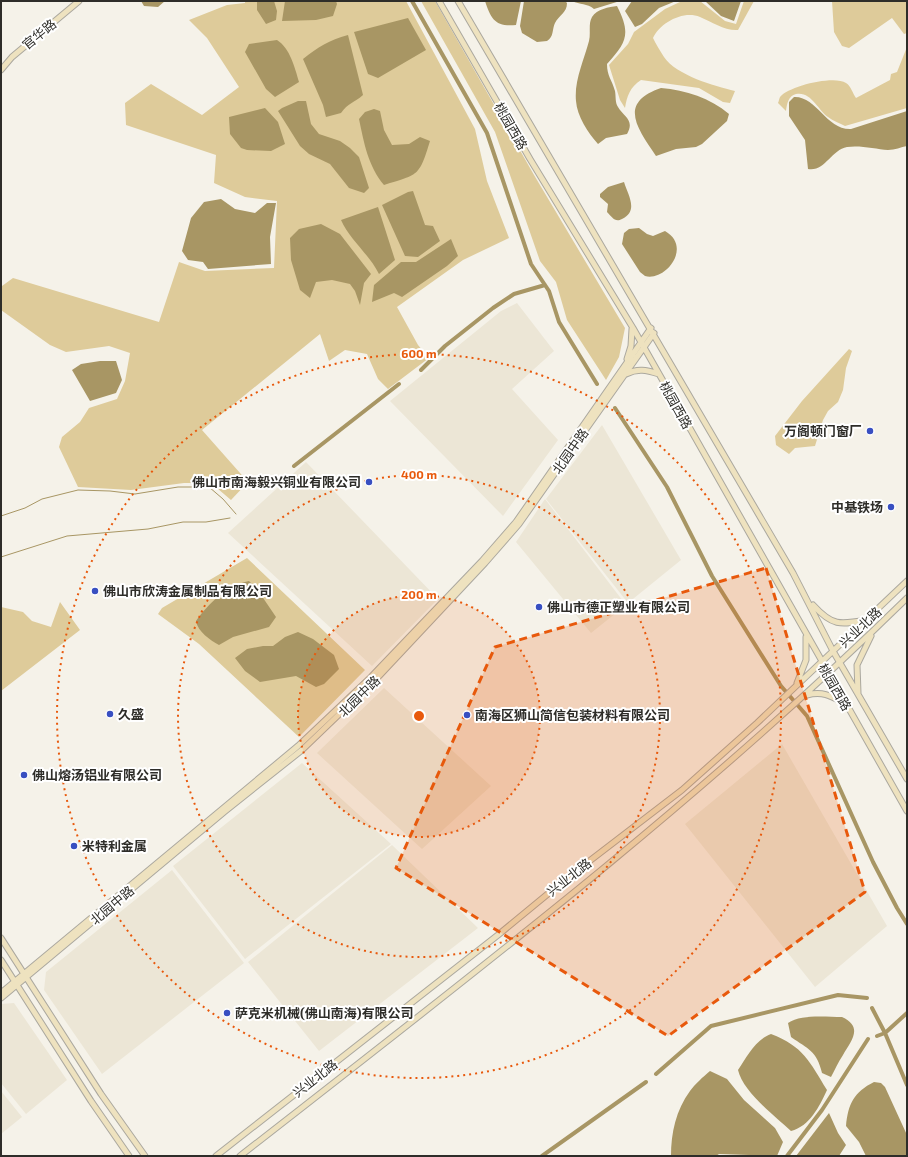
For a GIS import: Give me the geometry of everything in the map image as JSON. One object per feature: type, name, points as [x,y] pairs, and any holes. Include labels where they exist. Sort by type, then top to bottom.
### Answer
[{"type":"main road","name":"官华路","points":[[1,70],[12,57],[79,1]]},
{"type":"main road","name":"桃园西路","points":[[439,1],[530,159],[644,348],[805,634],[907,811]]},
{"type":"main road","name":"桃园西路","points":[[458,1],[544,151],[654,333],[809,601],[833,651],[904,770],[907,778]]},
{"type":"main road","points":[[625,365],[631,346],[632,328]]},
{"type":"main road","name":"北园中路","points":[[1,998],[25,975],[298,746],[371,677],[482,561],[516,522],[650,328]]},
{"type":"main road","name":"北园中路","points":[[25,975],[302,750],[379,676],[485,564],[519,524],[654,333]]},
{"type":"main road","points":[[625,375],[636,370],[646,370],[659,374]]},
{"type":"main road","name":"兴业北路","points":[[216,1156],[492,940],[566,879],[682,790],[822,663],[907,581]]},
{"type":"main road","name":"兴业北路","points":[[240,1156],[529,928],[680,804],[804,696],[907,598]]},
{"type":"main road","points":[[809,601],[825,618],[830,621],[848,624],[867,620]]},
{"type":"main road","points":[[858,694],[857,665],[873,631]]},
{"type":"main road","points":[[795,688],[802,675],[807,655],[805,634]]},
{"type":"main road","points":[[804,696],[818,692],[829,694],[845,704]]},
{"type":"main road","points":[[1,938],[101,1094],[145,1156]]},
{"type":"main road","points":[[1,960],[91,1101],[129,1156]]},
{"type":"main road","name":"北园中路","points":[[1,993],[16,983]]},
{"type":"highlighted area","points":[[766,568],[865,892],[668,1036],[396,868],[495,647]]},
{"type":"shaded area","points":[[141,1],[165,1],[158,7],[144,6]]},
{"type":"shaded area","points":[[245,1],[406,1],[475,129],[487,181],[509,238],[463,260],[397,307],[418,345],[429,358],[388,389],[378,379],[367,354],[345,350],[329,361],[320,334],[202,430],[248,482],[231,500],[211,483],[184,483],[131,490],[78,487],[59,447],[62,437],[80,422],[89,408],[117,399],[125,381],[130,353],[109,346],[66,352],[50,345],[1,310],[2,286],[13,278],[159,322],[179,262],[205,271],[274,268],[277,201],[245,197],[214,183],[216,155],[126,125],[125,103],[151,84],[202,115],[239,87],[207,38],[189,20],[227,5],[245,3]]},
{"type":"shaded area","points":[[257,1],[274,1],[277,11],[276,20],[266,24],[257,10]]},
{"type":"shaded area","points":[[285,1],[336,1],[337,4],[333,16],[316,20],[282,21]]},
{"type":"shaded area","points":[[421,1],[435,1],[534,175],[625,328],[619,357],[606,380],[567,320],[556,282],[540,261],[495,132]]},
{"type":"shaded area","points":[[485,1],[521,1],[516,25],[503,25],[495,20],[489,13]]},
{"type":"shaded area","points":[[524,1],[565,1],[567,3],[566,9],[555,23],[552,35],[547,41],[537,42],[522,33],[520,26]]},
{"type":"shaded area","points":[[572,1],[620,1],[594,9]]},
{"type":"shaded area","points":[[632,1],[676,1],[659,8],[642,24],[635,27],[625,11]]},
{"type":"shaded area","points":[[682,1],[700,1],[725,21],[736,24],[744,1],[754,1],[738,30],[723,28],[700,17],[686,15],[666,23],[653,38],[664,57],[677,69],[706,83],[735,91],[730,103],[723,102],[699,88],[641,80],[630,92],[625,108],[620,100],[609,65],[628,44],[634,32],[665,9]]},
{"type":"shaded area","points":[[705,1],[741,1],[734,21],[721,16]]},
{"type":"shaded area","points":[[832,1],[907,1],[907,33],[904,34],[892,18],[849,48],[842,46],[834,32]]},
{"type":"shaded area","points":[[617,6],[624,24],[625,37],[619,50],[607,64],[607,68],[615,91],[617,105],[628,119],[630,125],[627,134],[606,138],[598,144],[590,135],[578,112],[576,86],[589,41],[590,23],[592,17],[600,10]]},
{"type":"shaded area","points":[[408,18],[426,50],[378,78],[368,74],[354,32]]},
{"type":"shaded area","points":[[348,35],[363,95],[346,107],[341,113],[326,117],[323,105],[303,59],[324,44]]},
{"type":"shaded area","points":[[277,40],[289,53],[299,82],[275,97],[266,89],[245,52],[249,44]]},
{"type":"shaded area","points":[[907,47],[907,108],[845,126],[832,120],[824,114],[806,95],[793,95],[787,103],[786,111],[778,103],[780,97],[792,89],[812,83],[832,80],[848,84],[856,98],[890,80],[891,74],[897,72]]},
{"type":"shaded area","points":[[661,88],[688,93],[714,103],[729,114],[727,121],[702,144],[696,147],[676,149],[656,156],[638,127],[635,118],[635,109],[639,101],[647,94]]},
{"type":"shaded area","points":[[794,97],[802,98],[809,102],[828,119],[842,128],[851,129],[907,111],[907,146],[893,150],[847,147],[841,149],[819,167],[808,169],[805,140],[789,116],[789,102]]},
{"type":"shaded area","points":[[298,101],[306,101],[311,124],[319,134],[340,141],[359,157],[369,188],[364,193],[349,188],[330,164],[309,154],[300,146],[278,111]]},
{"type":"shaded area","points":[[265,108],[278,122],[285,144],[271,151],[247,150],[241,148],[230,134],[229,117]]},
{"type":"shaded area","points":[[374,109],[380,111],[384,130],[392,145],[409,144],[420,137],[430,141],[423,162],[416,172],[404,179],[384,185],[370,162],[359,119],[365,112]]},
{"type":"shaded area","points":[[624,182],[630,197],[631,207],[627,216],[617,220],[607,212],[608,204],[600,197],[600,194],[608,187]]},
{"type":"shaded area","points":[[413,191],[425,225],[433,226],[440,241],[418,257],[405,256],[382,205]]},
{"type":"shaded area","points":[[221,199],[235,209],[255,213],[267,203],[276,203],[270,237],[271,264],[208,269],[203,262],[188,260],[182,251],[191,218],[204,202]]},
{"type":"shaded area","points":[[378,207],[395,260],[379,274],[349,234],[341,220]]},
{"type":"shaded area","points":[[321,224],[340,234],[371,274],[364,283],[360,305],[355,291],[350,284],[332,280],[316,282],[310,298],[300,290],[291,260],[290,238],[299,229]]},
{"type":"shaded area","points":[[639,228],[647,234],[653,236],[665,231],[673,238],[676,246],[676,254],[668,269],[660,274],[645,276],[640,272],[622,244],[624,233],[629,229]]},
{"type":"shaded area","points":[[451,239],[458,256],[447,266],[402,297],[394,293],[372,302],[374,285],[401,262],[416,262]]},
{"type":"shaded area","points":[[517,303],[554,351],[512,389],[558,440],[503,516],[390,401],[501,311]]},
{"type":"shaded area","points":[[849,349],[852,351],[846,368],[843,390],[838,402],[828,411],[823,420],[815,446],[795,448],[789,454],[776,445],[775,436],[802,401]]},
{"type":"shaded area","points":[[100,361],[116,361],[122,380],[116,393],[90,401],[72,370],[81,364]]},
{"type":"shaded area","points":[[602,425],[681,560],[628,603],[546,499]]},
{"type":"shaded area","points":[[306,462],[438,599],[372,666],[228,533]]},
{"type":"shaded area","points":[[545,499],[626,605],[591,633],[516,542]]},
{"type":"shaded area","points":[[247,558],[365,670],[299,737],[199,644],[158,614],[162,608]]},
{"type":"shaded area","points":[[249,581],[257,589],[276,617],[269,627],[233,637],[219,645],[208,638],[199,629],[196,621],[206,608],[219,596],[241,583]]},
{"type":"shaded area","points":[[60,602],[80,630],[1,691],[1,607],[23,612],[32,621],[51,627]]},
{"type":"shaded area","points":[[298,632],[313,639],[334,655],[339,669],[324,684],[316,687],[296,676],[260,682],[245,671],[235,658],[247,649],[273,646],[285,637]]},
{"type":"shaded area","points":[[384,688],[491,786],[422,849],[317,753]]},
{"type":"shaded area","points":[[782,744],[887,926],[815,987],[685,824]]},
{"type":"shaded area","points":[[302,763],[391,844],[245,959],[173,866]]},
{"type":"shaded area","points":[[392,845],[478,928],[319,1051],[248,962]]},
{"type":"shaded area","points":[[172,870],[244,963],[102,1074],[44,990],[46,972]]},
{"type":"shaded area","points":[[14,1003],[67,1080],[26,1114],[1,1083],[1,1004]]},
{"type":"shaded area","points":[[807,1017],[842,1017],[853,1025],[854,1034],[831,1077],[822,1073],[817,1060],[811,1051],[791,1037],[788,1023],[793,1020]]},
{"type":"shaded area","points":[[771,1034],[791,1044],[805,1056],[827,1090],[817,1109],[809,1120],[804,1125],[791,1131],[746,1087],[738,1070],[748,1054],[760,1040]]},
{"type":"shaded area","points":[[710,1071],[727,1079],[744,1100],[775,1128],[783,1142],[777,1156],[719,1154],[716,1156],[671,1156],[673,1130],[681,1106],[692,1088]]},
{"type":"shaded area","points":[[874,1082],[881,1083],[885,1087],[907,1135],[907,1156],[866,1156],[859,1142],[846,1126],[848,1111],[853,1100],[861,1090]]},
{"type":"shaded area","points":[[1,1091],[22,1117],[1,1134]]},
{"type":"shaded area","points":[[829,1113],[838,1133],[846,1145],[839,1156],[796,1156]]},
{"type":"waterway","points":[[412,1],[487,133],[531,264],[549,291],[559,322],[597,384]]},
{"type":"waterway","points":[[421,370],[445,346],[493,308],[514,294],[545,285]]},
{"type":"waterway","points":[[294,466],[399,384]]},
{"type":"waterway","points":[[615,408],[667,487],[712,576],[781,686],[807,716],[873,862],[907,924]]},
{"type":"waterway","points":[[1,516],[25,508],[42,499],[78,490],[110,491],[135,494],[178,487],[209,487],[223,499],[236,514]]},
{"type":"waterway","points":[[1,557],[67,536],[148,529],[183,522],[206,522],[230,518]]},
{"type":"waterway","points":[[656,1074],[711,1026],[838,995],[867,998]]},
{"type":"waterway","points":[[872,1008],[885,1033],[877,1036]]},
{"type":"waterway","points":[[907,1013],[885,1033],[907,1085]]},
{"type":"waterway","points":[[787,1156],[822,1110],[868,1039]]},
{"type":"waterway","points":[[542,1156],[646,1082]]},
{"type":"place","name":"万阁顿门窗厂","points":[[870,431]]},
{"type":"place","name":"佛山市南海毅兴铜业有限公司","points":[[369,482]]},
{"type":"place","name":"中基铁场","points":[[891,507]]},
{"type":"place","name":"佛山市欣涛金属制品有限公司","points":[[95,591]]},
{"type":"place","name":"佛山市德正塑业有限公司","points":[[539,607]]},
{"type":"place","name":"久盛","points":[[110,714]]},
{"type":"place","name":"南海区狮山简信包装材料有限公司","points":[[467,715]]},
{"type":"place","name":"佛山熔汤铝业有限公司","points":[[24,775]]},
{"type":"place","name":"米特利金属","points":[[74,846]]},
{"type":"place","name":"萨克米机械(佛山南海)有限公司","points":[[227,1013]]}]
